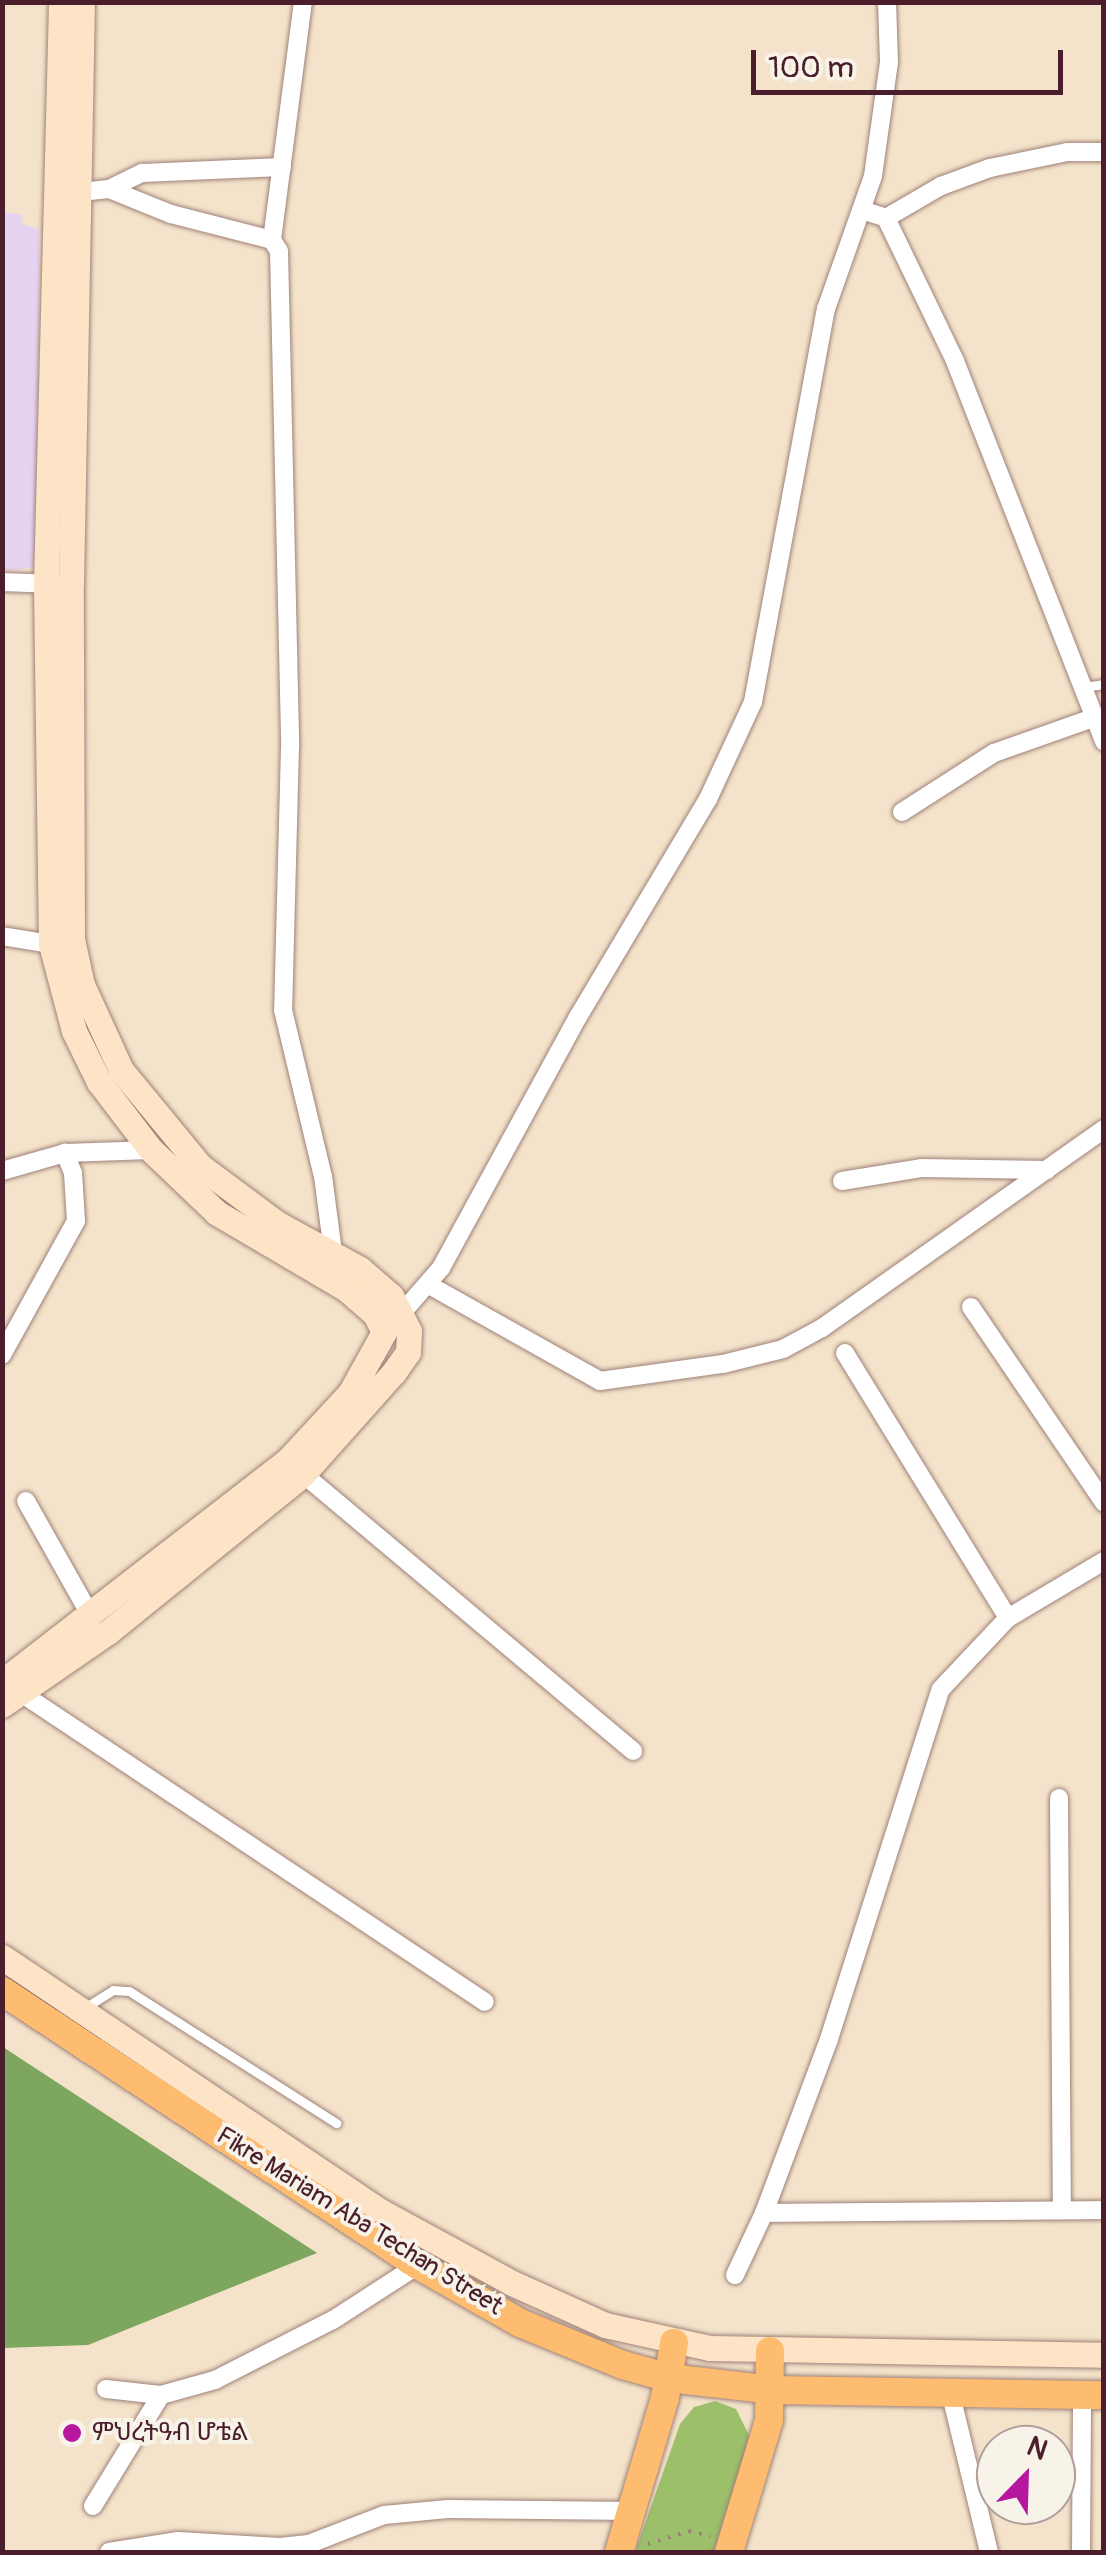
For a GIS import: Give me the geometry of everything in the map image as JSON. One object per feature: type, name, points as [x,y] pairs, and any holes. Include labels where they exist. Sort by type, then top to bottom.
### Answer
[{"type":"main road","points":[[60,2],[68,193]]},
{"type":"main road","points":[[9,1693],[92,1618],[320,1429],[372,1364],[384,1332],[374,1314],[346,1290],[217,1212],[151,1150],[99,1082],[74,1031],[50,944],[68,193],[82,2]]},
{"type":"main road","points":[[9,1693],[108,1632],[304,1474],[408,1352],[404,1314],[381,1287],[333,1252],[278,1224],[200,1166],[121,1070],[82,985],[72,939],[59,584]]},
{"type":"main road","points":[[2,1958],[84,2009],[380,2211],[512,2284],[605,2325],[674,2343],[770,2351],[1104,2355]]},
{"type":"main road","name":"Fikre Mariam Aba Techan Street","points":[[2,1991],[418,2265],[520,2323],[669,2378],[772,2390],[1093,2394]]},
{"type":"main road","points":[[622,2546],[669,2378],[674,2343]]},
{"type":"main road","points":[[730,2548],[772,2390],[770,2351]]},
{"type":"street","points":[[304,2],[272,240],[282,277],[290,747],[283,1010],[322,1176],[333,1252]]},
{"type":"street","points":[[384,1332],[429,1284],[734,750],[753,702],[782,564],[826,310],[865,211],[889,62],[886,2]]},
{"type":"street","points":[[886,218],[940,186],[990,168],[1067,152],[1104,152]]},
{"type":"street","points":[[68,193],[109,190],[142,173],[282,167]]},
{"type":"street","points":[[109,190],[171,214],[272,240]]},
{"type":"street","points":[[865,211],[886,218],[955,361],[1104,742]]},
{"type":"street","points":[[2,582],[59,584]]},
{"type":"street","points":[[902,812],[994,753],[1094,718]]},
{"type":"street","points":[[2,936],[50,944]]},
{"type":"street","points":[[429,1284],[600,1380],[723,1364],[782,1349],[822,1328],[1104,1129]]},
{"type":"street","points":[[2,1172],[65,1153],[151,1150]]},
{"type":"street","points":[[2,1355],[76,1220],[77,1198],[65,1153]]},
{"type":"street","points":[[842,1182],[921,1168],[1047,1170]]},
{"type":"street","points":[[971,1307],[1104,1503]]},
{"type":"street","points":[[845,1353],[1008,1618]]},
{"type":"street","points":[[304,1474],[633,1751]]},
{"type":"street","points":[[26,1501],[92,1618]]},
{"type":"street","points":[[735,2275],[764,2212],[829,2039],[941,1689],[1008,1618],[1104,1561]]},
{"type":"street","points":[[9,1693],[485,2002]]},
{"type":"street","points":[[1059,1798],[1062,2210]]},
{"type":"street","points":[[764,2212],[1104,2210]]},
{"type":"street","points":[[106,2389],[161,2394],[214,2380],[271,2352],[418,2265]]},
{"type":"street","points":[[950,2390],[990,2552]]},
{"type":"street","points":[[93,2506],[161,2394]]},
{"type":"street","points":[[1081,2552],[1093,2394]]},
{"type":"street","points":[[109,2552],[178,2541],[310,2548],[384,2515],[634,2511]]},
{"type":"lane","points":[[1080,688],[1104,684]]},
{"type":"lane","points":[[84,2009],[114,1990],[128,1990],[336,2123]]},
{"type":"path","points":[[622,2546],[660,2545],[690,2532],[730,2548]]},
{"type":"path","points":[[660,2545],[660,2552]]},
{"type":"shaded area","points":[[2,212],[21,214],[23,224],[39,230],[38,567],[11,570],[2,569]]},
{"type":"green space","points":[[3,2047],[317,2253],[88,2345],[3,2348]]},
{"type":"green space","points":[[715,2401],[736,2409],[750,2437],[714,2552],[635,2552],[680,2424],[694,2407]]},
{"type":"place","name":"ምህረትዓብ ሆቴል","points":[[72,2433]]}]
